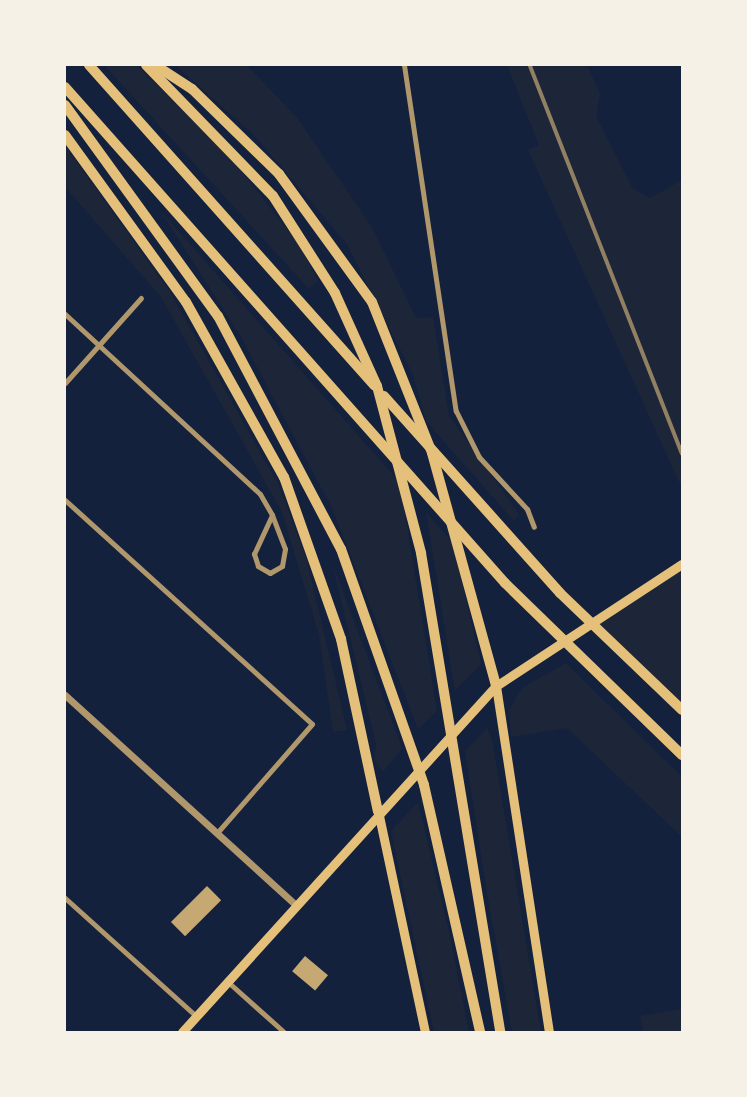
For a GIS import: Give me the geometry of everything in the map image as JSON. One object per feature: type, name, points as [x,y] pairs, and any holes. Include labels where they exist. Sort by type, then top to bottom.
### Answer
[{"type":"highway","points":[[89,65],[560,593],[641,674],[682,710]]},
{"type":"highway","points":[[146,65],[256,174],[348,318],[403,466],[442,679],[500,1032]]},
{"type":"highway","points":[[155,65],[192,89],[279,174],[372,302],[432,453],[496,686]]},
{"type":"highway","points":[[65,87],[339,396],[612,692],[682,755]]},
{"type":"highway","points":[[65,105],[185,265],[274,411],[351,573],[405,721],[435,821],[481,1032]]},
{"type":"highway","points":[[65,135],[186,302],[284,477],[341,639],[378,811]]},
{"type":"main road","points":[[182,1032],[378,811],[496,686],[682,564]]},
{"type":"main road","points":[[496,686],[549,1032]]},
{"type":"main road","points":[[378,811],[425,1032]]},
{"type":"street","points":[[404,65],[456,411],[479,457],[527,509],[534,527]]},
{"type":"street","points":[[65,383],[141,298]]},
{"type":"street","points":[[65,314],[250,482],[272,514],[285,559],[270,573],[258,566],[254,554],[272,514]]},
{"type":"street","points":[[65,500],[312,724],[217,833]]},
{"type":"street","points":[[65,695],[296,905]]},
{"type":"street","points":[[65,898],[196,1016]]},
{"type":"street","points":[[228,982],[284,1032]]},
{"type":"shaded area","points":[[104,65],[136,65],[223,148],[301,247],[318,281],[309,289]]},
{"type":"shaded area","points":[[175,65],[247,65],[298,119],[373,229],[416,318],[433,317],[449,416],[519,514],[514,521],[426,421],[413,375],[347,244],[254,135]]},
{"type":"shaded area","points":[[507,65],[587,65],[600,94],[596,116],[633,189],[650,198],[682,180],[682,488],[528,150],[539,145]]},
{"type":"shaded area","points":[[65,146],[170,292],[278,484],[306,557],[347,730],[333,732],[319,635],[282,512],[161,297],[65,187]]},
{"type":"shaded area","points":[[160,210],[400,483],[437,711],[418,729],[332,508],[241,337]]},
{"type":"shaded area","points":[[426,512],[453,543],[481,664],[455,691]]},
{"type":"shaded area","points":[[332,563],[402,748],[383,772],[374,760],[376,744]]},
{"type":"shaded area","points":[[682,564],[682,710],[587,626]]},
{"type":"shaded area","points":[[566,663],[682,777],[682,837],[567,728],[511,737],[509,710],[522,688]]},
{"type":"shaded area","points":[[487,728],[492,740],[541,1032],[512,1032],[487,893],[465,751]]},
{"type":"shaded area","points":[[418,802],[449,932],[469,1032],[434,1032],[391,831]]},
{"type":"shaded area","points":[[682,1009],[682,1032],[643,1032],[640,1016]]},
{"type":"building","points":[[207,886],[221,900],[185,936],[171,922]]},
{"type":"building","points":[[305,956],[328,975],[315,991],[292,971]]},
{"type":"railway","points":[[530,65],[682,453]]}]
